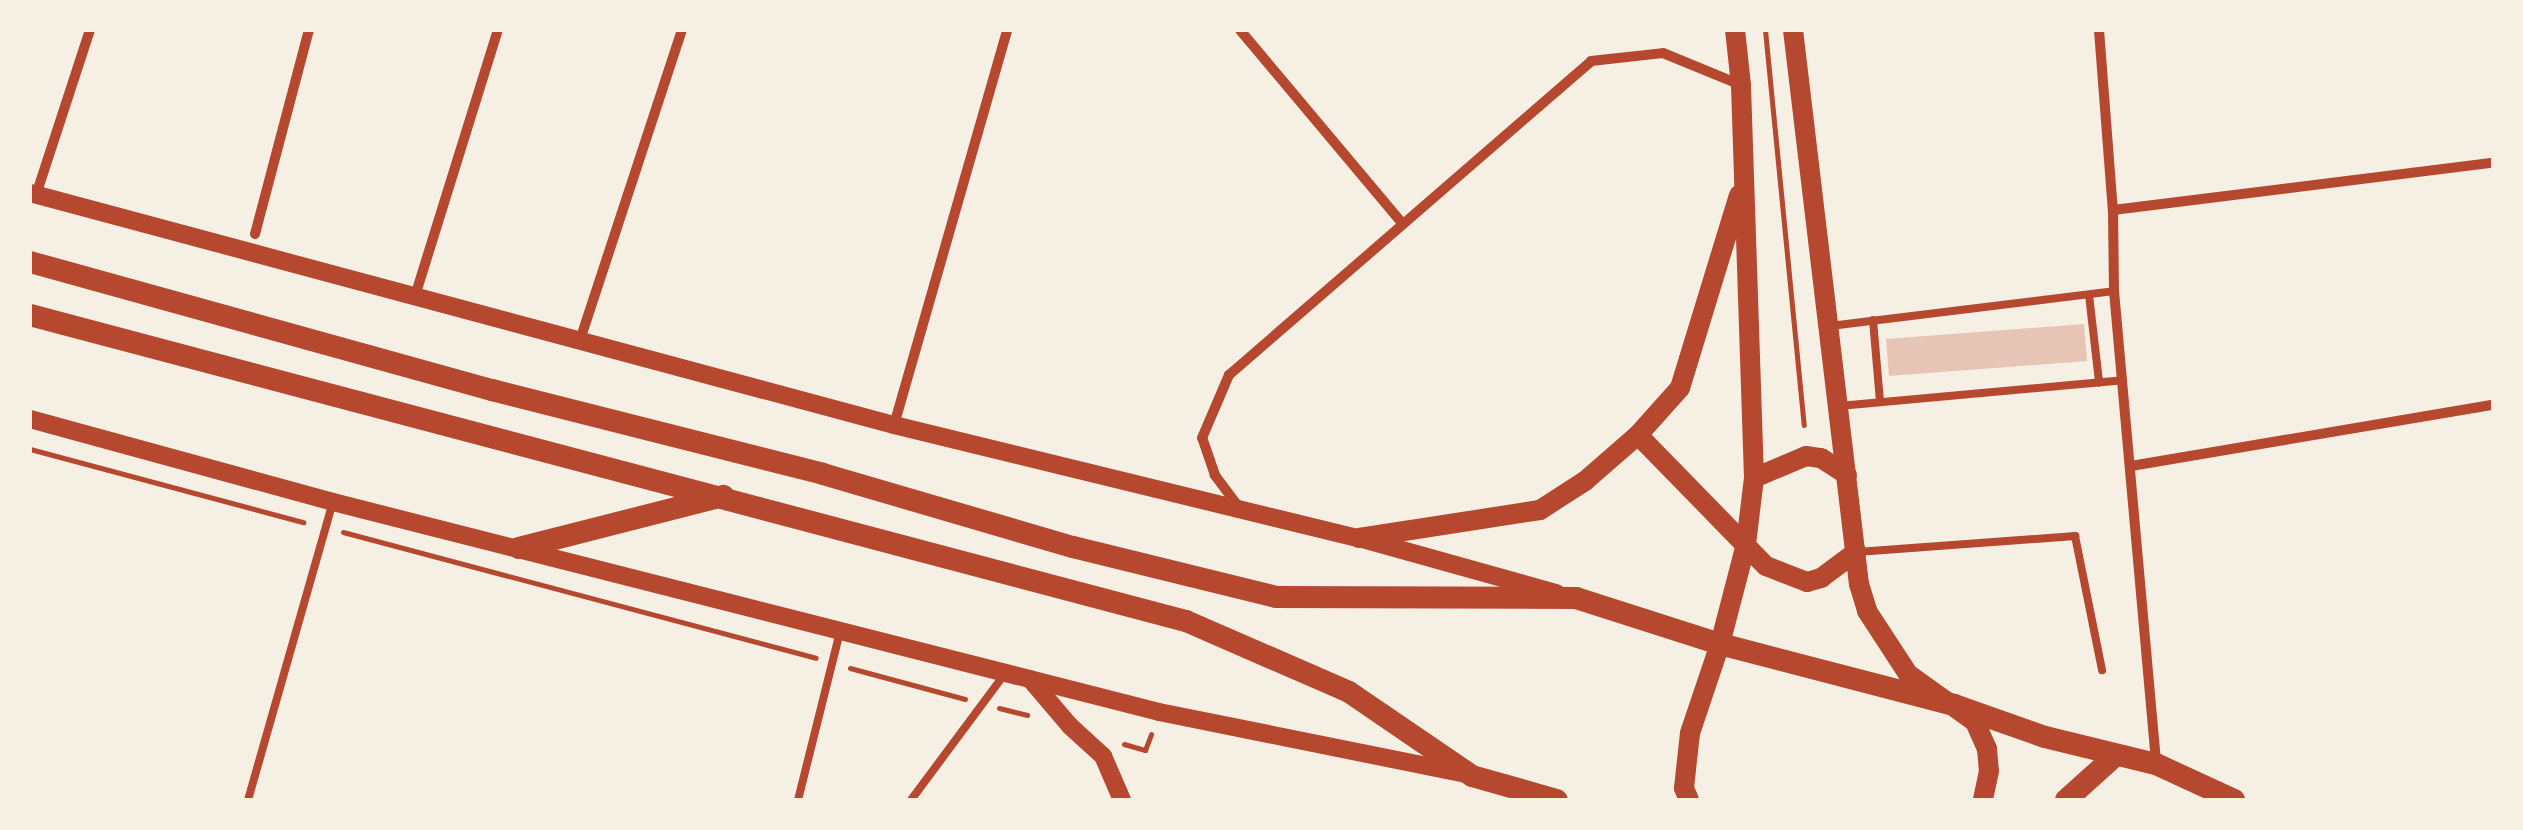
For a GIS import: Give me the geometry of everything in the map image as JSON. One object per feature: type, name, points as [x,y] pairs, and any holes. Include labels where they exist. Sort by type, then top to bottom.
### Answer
[{"type":"main road","points":[[1689,800],[1684,788],[1690,734],[1720,644],[1746,544],[1754,478],[1742,84],[1736,30]]},
{"type":"main road","points":[[1793,30],[1856,552],[1867,611],[1886,646],[1908,674],[1975,722],[1987,749],[1989,770],[1983,800]]},
{"type":"main road","points":[[1359,538],[1540,510],[1585,481],[1638,435],[1680,388],[1744,179]]},
{"type":"main road","points":[[30,262],[492,390],[823,474],[1073,548],[1276,596],[1576,598],[1720,644],[1954,705],[2045,737],[2156,764],[2234,800]]},
{"type":"main road","points":[[30,315],[725,495],[1186,620],[1349,692],[1472,776],[1557,800]]},
{"type":"main road","points":[[1638,435],[1766,566],[1807,582],[1822,578],[1856,552]]},
{"type":"main road","points":[[1754,478],[1806,456],[1822,458],[1847,476]]},
{"type":"main road","points":[[518,548],[725,495]]},
{"type":"main road","points":[[2066,800],[2116,755]]},
{"type":"street","points":[[90,30],[33,194],[894,425],[1359,538],[1576,598]]},
{"type":"street","points":[[255,234],[309,30]]},
{"type":"street","points":[[415,296],[498,30]]},
{"type":"street","points":[[580,340],[682,30]]},
{"type":"street","points":[[894,425],[1008,30]]},
{"type":"street","points":[[1240,30],[1401,222]]},
{"type":"street","points":[[2099,30],[2113,210],[2114,291],[2156,764]]},
{"type":"street","points":[[1241,511],[1215,475],[1202,438],[1229,375],[1401,222],[1592,61],[1663,53],[1742,84]]},
{"type":"street","points":[[2113,210],[2493,164]]},
{"type":"street","points":[[2131,466],[2493,405]]},
{"type":"street","points":[[30,419],[334,502],[1158,712],[1472,776]]},
{"type":"street","points":[[1030,678],[1070,726],[1104,756],[1122,800]]},
{"type":"lane","points":[[1829,326],[2114,291]]},
{"type":"lane","points":[[2089,295],[2099,382]]},
{"type":"lane","points":[[1872,320],[1880,402]]},
{"type":"lane","points":[[1839,406],[2122,380]]},
{"type":"lane","points":[[248,800],[334,502]]},
{"type":"lane","points":[[1856,552],[2075,536],[2102,670]]},
{"type":"lane","points":[[798,800],[840,630]]},
{"type":"lane","points":[[911,800],[986,705],[1006,672]]},
{"type":"path","points":[[1764,30],[1804,425]]},
{"type":"path","points":[[30,450],[1070,726],[1145,750],[1158,712]]},
{"type":"building","points":[[2084,324],[2087,361],[1889,376],[1886,339]]}]
